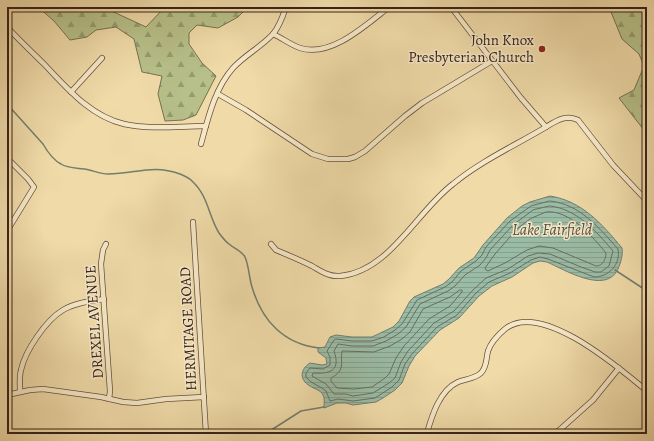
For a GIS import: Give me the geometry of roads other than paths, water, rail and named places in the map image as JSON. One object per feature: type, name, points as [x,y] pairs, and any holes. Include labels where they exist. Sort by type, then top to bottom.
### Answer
[{"type":"street","points":[[201,144],[212,107],[224,80],[233,68],[273,34],[283,16],[286,7]]},
{"type":"street","points":[[273,34],[300,48],[317,50],[341,42],[389,7]]},
{"type":"street","points":[[451,7],[524,102],[546,127]]},
{"type":"street","points":[[7,27],[71,92],[89,108],[100,114],[124,124],[165,127],[206,126]]},
{"type":"street","points":[[71,92],[102,58]]},
{"type":"street","points":[[218,94],[246,110],[312,154],[328,159],[348,159],[365,151],[422,103],[492,61]]},
{"type":"street","points":[[271,244],[276,250],[330,275],[341,276],[356,272],[372,264],[387,252],[451,185],[478,166],[564,118],[578,120],[613,165],[647,201]]},
{"type":"street","points":[[7,158],[34,187],[7,231]]},
{"type":"street","name":"HERMITAGE ROAD","points":[[193,222],[206,434]]},
{"type":"street","name":"DREXEL AVENUE","points":[[106,244],[101,260],[110,391],[109,399]]},
{"type":"street","points":[[20,392],[20,376],[22,366],[38,336],[49,322],[67,308],[104,299]]},
{"type":"street","points":[[427,432],[433,414],[445,393],[456,383],[480,374],[484,369],[488,351],[493,342],[504,329],[514,324],[530,322],[549,326],[566,332],[619,368],[647,391]]},
{"type":"street","points":[[555,434],[593,400],[619,368]]},
{"type":"street","points":[[7,395],[43,389],[137,403],[166,399],[204,397]]},
{"type":"street","points":[[406,434],[427,432],[434,434]]},
{"type":"water","name":"Lake Fairfield","points":[[550,196],[582,208],[607,230],[622,248],[620,264],[612,276],[604,280],[595,280],[574,275],[547,262],[540,261],[533,263],[512,277],[492,286],[479,296],[459,318],[440,330],[415,356],[402,383],[395,390],[376,402],[353,405],[337,403],[324,408],[324,398],[322,393],[306,384],[302,374],[304,368],[310,363],[322,365],[327,364],[326,358],[318,352],[318,348],[325,347],[330,337],[336,335],[372,337],[393,327],[399,321],[410,301],[414,297],[443,284],[459,268],[474,258],[483,245],[507,218],[522,206]]},
{"type":"waterway","points":[[7,104],[43,144],[53,158],[63,165],[108,174],[144,170],[161,170],[180,174],[190,179],[202,194],[219,233],[231,246],[244,255],[256,299],[268,320],[276,329],[295,342],[306,346],[319,348]]},
{"type":"waterway","points":[[615,270],[647,291]]},
{"type":"waterway","points":[[265,434],[301,411],[324,407]]},
{"type":"place","name":"John Knox Presbyterian Church","points":[[542,49]]}]
